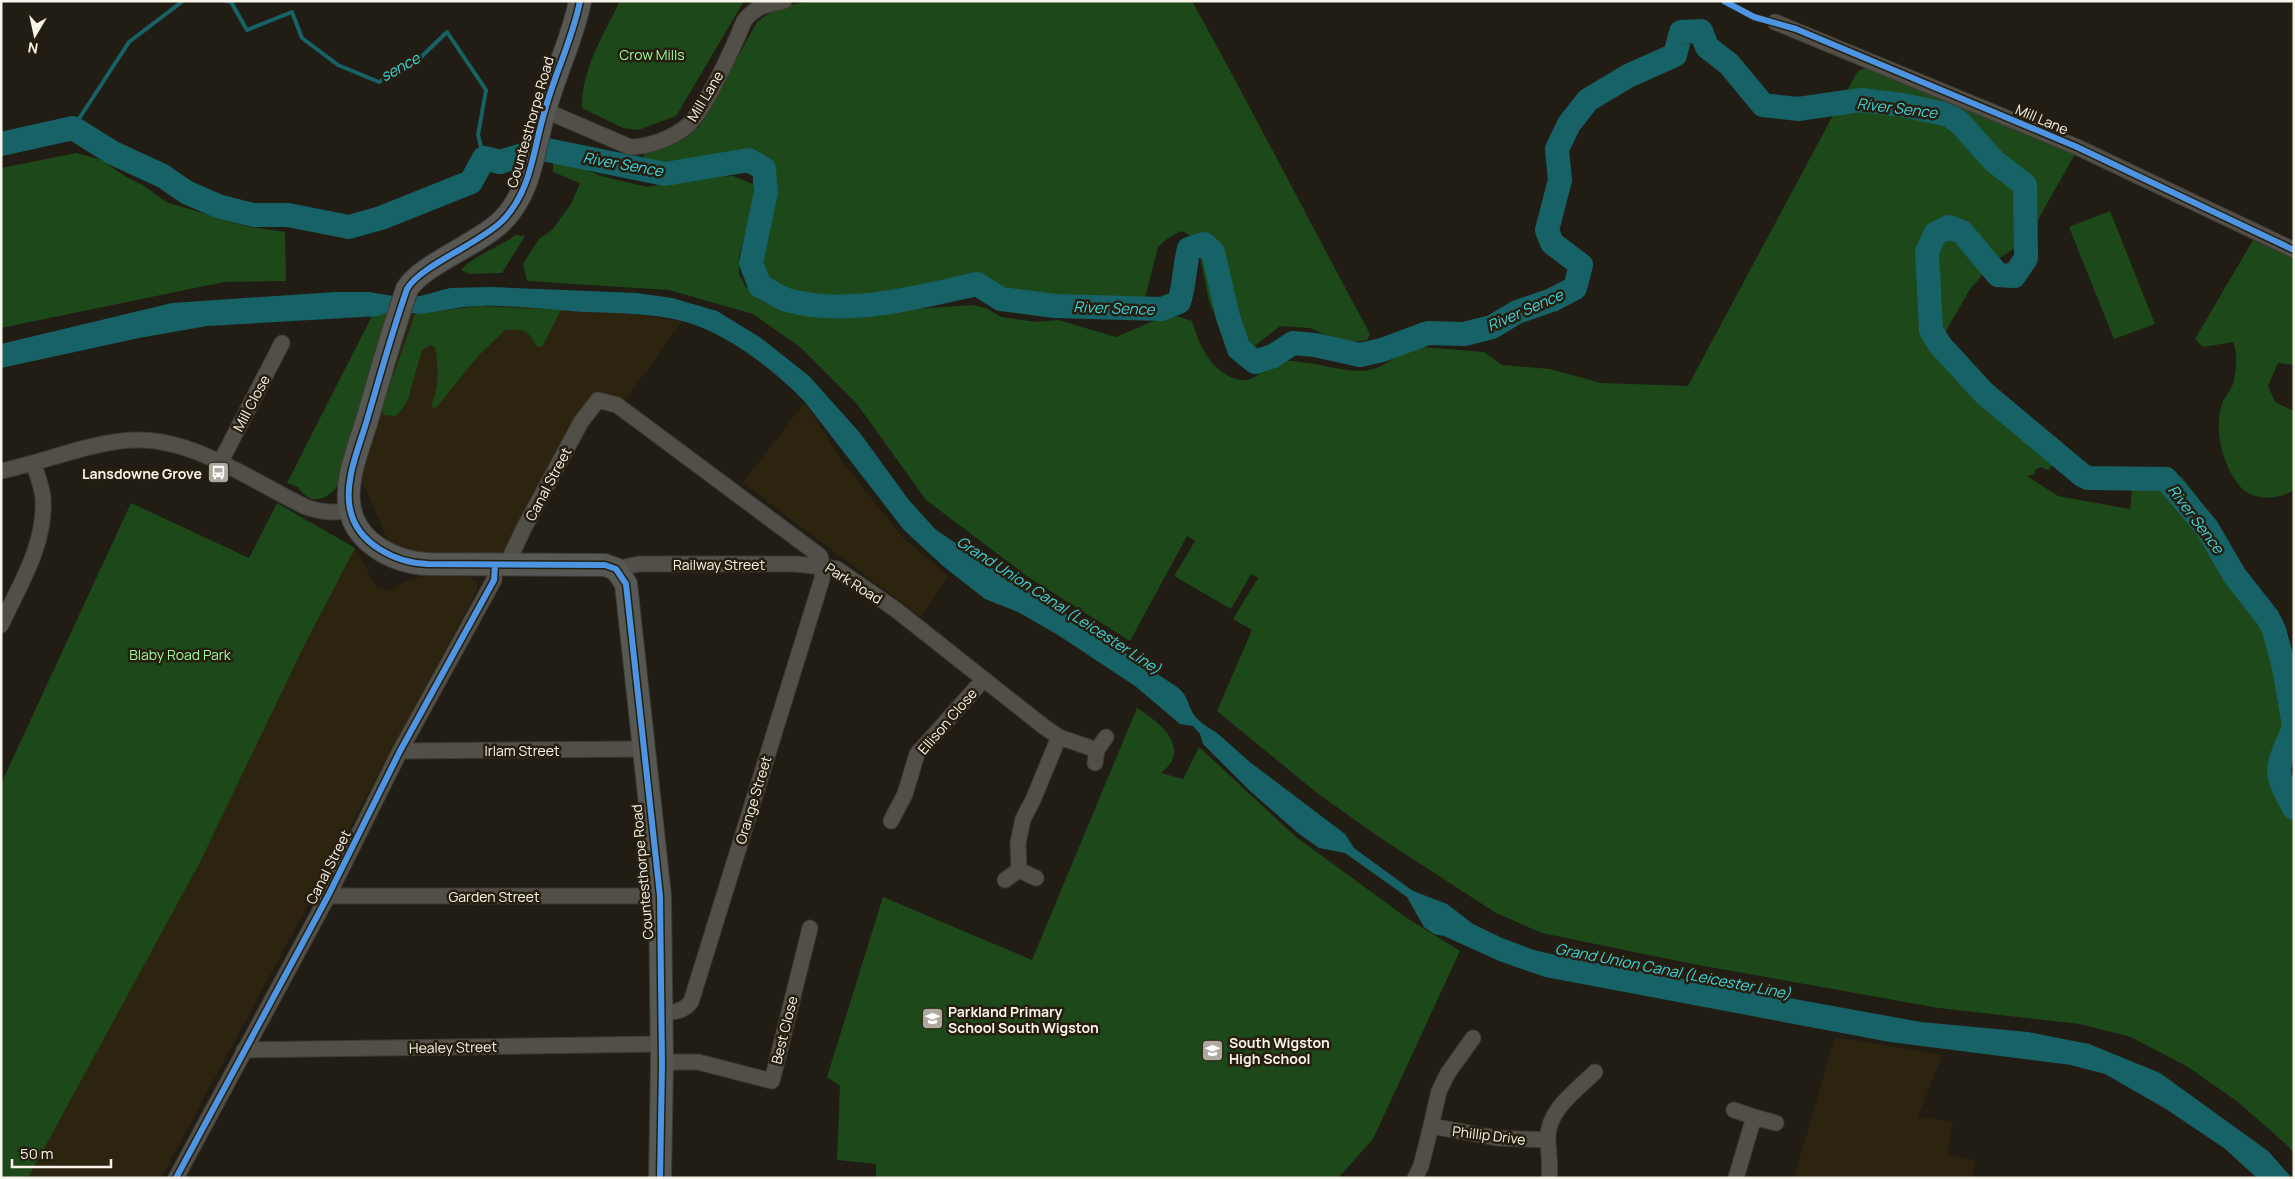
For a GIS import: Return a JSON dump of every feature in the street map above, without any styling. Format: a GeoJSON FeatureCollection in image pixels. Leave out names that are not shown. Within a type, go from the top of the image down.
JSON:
{"type":"FeatureCollection","features":[{"type":"Feature","properties":{"kind":"street","name":"Countesthorpe Road"},"geometry":{"type":"LineString","coordinates":[[350,510],[349,488],[355,463],[407,289],[415,278],[459,252],[500,223],[522,196],[530,174],[544,110],[580,1]]}},
{"type":"Feature","properties":{"kind":"street","name":"Mill Lane"},"geometry":{"type":"LineString","coordinates":[[544,110],[630,148],[643,146],[677,134],[689,125],[702,106],[744,21],[752,11],[763,5],[784,1]]}},
{"type":"Feature","properties":{"kind":"street","name":"Mill Lane"},"geometry":{"type":"LineString","coordinates":[[1775,22],[2077,147],[2294,250]]}},
{"type":"Feature","properties":{"kind":"street","name":"Mill Close"},"geometry":{"type":"LineString","coordinates":[[220,463],[282,343]]}},
{"type":"Feature","properties":{"kind":"street","name":"Park Road"},"geometry":{"type":"LineString","coordinates":[[592,407],[598,400],[617,405],[820,556],[823,567],[837,569],[846,574],[895,609],[1060,737],[1096,757],[1106,737]]}},
{"type":"Feature","properties":{"kind":"street","name":"Canal Street"},"geometry":{"type":"LineString","coordinates":[[176,1178],[328,896],[400,751],[501,564],[524,528],[577,430],[592,407]]}},
{"type":"Feature","properties":{"kind":"street"},"geometry":{"type":"LineString","coordinates":[[1,471],[34,464],[98,445],[137,440],[162,441],[186,447],[311,509],[339,513],[350,510],[359,529],[368,540],[382,552],[401,561],[420,564],[605,564],[616,569]]}},
{"type":"Feature","properties":{"kind":"street"},"geometry":{"type":"LineString","coordinates":[[1,625],[34,556],[43,525],[43,496],[34,464]]}},
{"type":"Feature","properties":{"kind":"street","name":"Railway Street"},"geometry":{"type":"LineString","coordinates":[[616,569],[638,564],[787,564],[823,567]]}},
{"type":"Feature","properties":{"kind":"street","name":"Orange Street"},"geometry":{"type":"LineString","coordinates":[[662,1013],[680,1011],[687,1008],[691,1002],[822,578],[823,567]]}},
{"type":"Feature","properties":{"kind":"street","name":"Countesthorpe Road"},"geometry":{"type":"LineString","coordinates":[[616,569],[626,584],[660,896],[662,1013],[660,1178]]}},
{"type":"Feature","properties":{"kind":"street","name":"Ellison Close"},"geometry":{"type":"LineString","coordinates":[[891,821],[905,794],[917,754],[984,679]]}},
{"type":"Feature","properties":{"kind":"street"},"geometry":{"type":"LineString","coordinates":[[1019,870],[1018,842],[1022,819],[1033,800],[1060,737]]}},
{"type":"Feature","properties":{"kind":"street","name":"Irlam Street"},"geometry":{"type":"LineString","coordinates":[[400,751],[643,749]]}},
{"type":"Feature","properties":{"kind":"street"},"geometry":{"type":"LineString","coordinates":[[1019,870],[1036,878]]}},
{"type":"Feature","properties":{"kind":"street"},"geometry":{"type":"LineString","coordinates":[[1005,880],[1019,870]]}},
{"type":"Feature","properties":{"kind":"street","name":"Garden Street"},"geometry":{"type":"LineString","coordinates":[[328,896],[660,896]]}},
{"type":"Feature","properties":{"kind":"street","name":"Best Close"},"geometry":{"type":"LineString","coordinates":[[662,1055],[675,1062],[698,1062],[772,1081],[810,928]]}},
{"type":"Feature","properties":{"kind":"street"},"geometry":{"type":"LineString","coordinates":[[1415,1178],[1421,1166],[1439,1091],[1448,1073],[1473,1038]]}},
{"type":"Feature","properties":{"kind":"street","name":"Healey Street"},"geometry":{"type":"LineString","coordinates":[[244,1050],[662,1055]]}},
{"type":"Feature","properties":{"kind":"street"},"geometry":{"type":"LineString","coordinates":[[1549,1178],[1549,1125],[1554,1114],[1595,1072]]}},
{"type":"Feature","properties":{"kind":"street"},"geometry":{"type":"LineString","coordinates":[[1734,1110],[1776,1123]]}},
{"type":"Feature","properties":{"kind":"street"},"geometry":{"type":"LineString","coordinates":[[1736,1178],[1754,1116]]}},
{"type":"Feature","properties":{"kind":"street","name":"Phillip Drive"},"geometry":{"type":"LineString","coordinates":[[1431,1126],[1497,1138],[1548,1140]]}},
{"type":"Feature","properties":{"kind":"shaded area"},"geometry":{"type":"Polygon","coordinates":[[[510,306],[634,314],[682,321],[627,398],[595,411],[507,564],[396,559],[361,479],[408,316],[413,311],[510,306]]]}},
{"type":"Feature","properties":{"kind":"shaded area"},"geometry":{"type":"Polygon","coordinates":[[[805,402],[844,464],[902,537],[948,576],[921,617],[743,483],[805,402]]]}},
{"type":"Feature","properties":{"kind":"shaded area"},"geometry":{"type":"Polygon","coordinates":[[[355,548],[376,586],[390,591],[403,582],[424,576],[470,577],[477,582],[477,591],[161,1178],[26,1178],[355,548]]]}},
{"type":"Feature","properties":{"kind":"shaded area"},"geometry":{"type":"Polygon","coordinates":[[[1835,1037],[1942,1055],[1918,1117],[1953,1122],[1947,1155],[1975,1160],[1972,1178],[1794,1178],[1835,1037]]]}},
{"type":"Feature","properties":{"kind":"green space","name":"Crow Mills"},"geometry":{"type":"Polygon","coordinates":[[[620,1],[744,1],[676,116],[638,130],[623,128],[582,108],[585,80],[589,66],[620,1]]]}},
{"type":"Feature","properties":{"kind":"green space"},"geometry":{"type":"Polygon","coordinates":[[[821,1],[1192,1],[1370,334],[1367,340],[1344,343],[1310,328],[1280,326],[1251,349],[1242,353],[1231,349],[1222,333],[1209,301],[1197,242],[1181,231],[1168,238],[1158,247],[1144,302],[1125,305],[1059,301],[1039,303],[981,281],[864,300],[813,303],[789,297],[764,281],[756,264],[772,211],[774,187],[765,164],[739,156],[686,164],[660,165],[650,162],[643,157],[647,151],[682,140],[699,127],[757,22],[780,8],[794,4],[821,1]]]}},
{"type":"Feature","properties":{"kind":"green space"},"geometry":{"type":"Polygon","coordinates":[[[1865,68],[2075,154],[2026,241],[1995,261],[1970,289],[1946,331],[1949,347],[1985,404],[2043,442],[2060,457],[2048,470],[2041,467],[2035,470],[2035,474],[2027,476],[2058,496],[2130,509],[2132,489],[2148,469],[2158,467],[2183,478],[2199,499],[2221,545],[2259,603],[2283,700],[2284,779],[2294,812],[2294,1155],[2289,1147],[2238,1102],[2188,1067],[2131,1037],[2080,1024],[1939,1008],[1693,964],[1542,933],[1496,913],[1379,837],[1317,793],[1217,711],[1252,630],[1233,619],[1258,578],[1251,574],[1231,609],[1174,576],[1195,541],[1230,562],[1187,536],[1130,641],[1031,579],[926,500],[857,404],[800,347],[753,314],[669,290],[527,281],[523,264],[539,239],[552,230],[571,204],[580,183],[553,172],[553,161],[561,159],[601,176],[647,187],[700,178],[733,176],[753,184],[754,202],[739,256],[739,274],[746,287],[763,302],[794,314],[881,314],[914,309],[974,305],[986,308],[1001,317],[1036,322],[1058,320],[1116,337],[1151,322],[1177,316],[1192,321],[1202,348],[1213,364],[1228,375],[1243,380],[1254,377],[1273,364],[1285,361],[1347,370],[1370,370],[1396,357],[1409,346],[1484,352],[1502,365],[1550,369],[1601,383],[1688,386],[1838,106],[1858,71],[1865,68]]]}},
{"type":"Feature","properties":{"kind":"green space"},"geometry":{"type":"Polygon","coordinates":[[[76,153],[102,160],[126,177],[143,185],[166,202],[245,226],[285,232],[286,281],[224,282],[1,328],[1,168],[76,153]]]}},
{"type":"Feature","properties":{"kind":"green space"},"geometry":{"type":"Polygon","coordinates":[[[2110,211],[2155,324],[2114,339],[2069,227],[2110,211]]]}},
{"type":"Feature","properties":{"kind":"green space"},"geometry":{"type":"Polygon","coordinates":[[[516,235],[525,236],[502,273],[469,274],[461,270],[472,260],[516,235]]]}},
{"type":"Feature","properties":{"kind":"green space"},"geometry":{"type":"Polygon","coordinates":[[[2253,240],[2294,259],[2294,365],[2278,363],[2268,386],[2275,402],[2294,411],[2294,490],[2269,498],[2247,493],[2232,475],[2224,458],[2219,420],[2223,401],[2234,379],[2236,369],[2235,346],[2233,342],[2203,347],[2195,339],[2253,240]]]}},
{"type":"Feature","properties":{"kind":"green space"},"geometry":{"type":"Polygon","coordinates":[[[479,306],[561,310],[542,347],[536,346],[530,336],[524,331],[505,330],[478,356],[436,408],[431,407],[437,385],[437,363],[435,347],[430,345],[422,350],[408,399],[401,411],[395,416],[384,415],[381,410],[415,314],[479,306]]]}},
{"type":"Feature","properties":{"kind":"green space"},"geometry":{"type":"Polygon","coordinates":[[[389,311],[344,476],[329,495],[317,499],[310,498],[298,487],[287,483],[372,316],[379,316],[389,311]]]}},
{"type":"Feature","properties":{"kind":"green space","name":"Blaby Road Park"},"geometry":{"type":"Polygon","coordinates":[[[131,503],[249,558],[277,503],[355,548],[303,648],[199,864],[28,1178],[1,1178],[1,784],[131,503]]]}},
{"type":"Feature","properties":{"kind":"green space","name":"South Wigston High School"},"geometry":{"type":"Polygon","coordinates":[[[1137,708],[1158,723],[1170,737],[1173,744],[1172,761],[1161,773],[1183,779],[1199,747],[1296,837],[1407,918],[1460,951],[1373,1139],[1338,1178],[876,1178],[876,1164],[837,1160],[840,1086],[827,1077],[883,897],[1032,960],[1137,708]]]}},
{"type":"Feature","properties":{"kind":"water"},"geometry":{"type":"Polygon","coordinates":[[[491,287],[637,293],[672,298],[717,311],[761,338],[809,376],[860,433],[908,499],[935,529],[1002,575],[1048,602],[1177,687],[1186,697],[1194,715],[1204,725],[1217,733],[1251,763],[1345,834],[1354,848],[1413,891],[1447,904],[1473,924],[1502,938],[1534,950],[1564,957],[1921,1022],[2028,1032],[2089,1044],[2160,1073],[2268,1151],[2292,1178],[2257,1178],[2224,1148],[2166,1109],[2105,1074],[2071,1065],[1890,1042],[1545,977],[1499,961],[1444,936],[1434,934],[1424,927],[1407,897],[1345,853],[1319,848],[1298,833],[1250,791],[1203,744],[1200,734],[1193,726],[1180,724],[1135,686],[1058,635],[1018,612],[985,599],[943,566],[904,530],[805,402],[793,390],[764,365],[732,343],[699,326],[670,318],[645,315],[507,306],[473,306],[421,314],[396,312],[379,316],[207,326],[139,338],[1,368],[1,344],[172,303],[335,292],[369,292],[393,296],[420,296],[450,288],[491,287]]]}},
{"type":"Feature","properties":{"kind":"waterway","name":"sence"},"geometry":{"type":"LineString","coordinates":[[73,128],[129,42],[183,1]]}},
{"type":"Feature","properties":{"kind":"waterway","name":"sence"},"geometry":{"type":"LineString","coordinates":[[226,1],[231,2],[247,30],[292,12],[302,38],[338,65],[379,82],[417,61],[447,32],[486,90],[478,135],[484,158]]}},
{"type":"Feature","properties":{"kind":"waterway","name":"River Sence"},"geometry":{"type":"LineString","coordinates":[[1,144],[73,128],[113,153],[163,176],[186,192],[218,206],[253,215],[288,215],[349,227],[381,218],[471,182],[484,158],[500,162],[542,149],[665,174],[749,160],[764,169],[766,192],[751,263],[760,286],[784,299],[810,305],[858,306],[907,299],[977,284],[1001,299],[1055,306],[1162,309],[1179,302],[1189,249],[1204,244],[1213,252],[1228,317],[1239,349],[1255,362],[1273,356],[1293,343],[1315,345],[1360,355],[1382,350],[1428,333],[1464,334],[1492,327],[1517,312],[1552,300],[1575,288],[1581,265],[1552,243],[1547,230],[1560,180],[1557,149],[1569,124],[1588,100],[1628,76],[1675,55],[1681,32],[1701,31],[1707,47],[1729,64],[1763,105],[1798,109],[1861,100],[1902,105],[1949,115],[1960,123],[1994,161],[2025,185],[2026,258],[2014,276],[1998,275],[1962,232],[1949,227],[1935,234],[1927,252],[1931,330],[1940,345],[1984,393],[2082,475],[2088,478],[2166,479],[2207,528],[2235,576],[2268,618],[2274,630],[2284,667],[2294,726]]}},
{"type":"Feature","properties":{"kind":"waterway","name":"River Sence"},"geometry":{"type":"LineString","coordinates":[[2294,727],[2279,768],[2282,784],[2294,808]]}},
{"type":"Feature","properties":{"kind":"cycle path"},"geometry":{"type":"LineString","coordinates":[[580,1],[573,28],[545,110],[526,183],[520,196],[512,209],[492,230],[425,271],[407,289],[353,464],[349,498],[354,521],[369,542],[403,560],[428,564],[605,565],[616,569],[626,584],[660,896],[662,1065],[660,1178]]}},
{"type":"Feature","properties":{"kind":"cycle path"},"geometry":{"type":"LineString","coordinates":[[1724,1],[1754,17],[1796,29],[2077,147],[2294,250]]}},
{"type":"Feature","properties":{"kind":"cycle path"},"geometry":{"type":"LineString","coordinates":[[176,1178],[328,896],[400,751],[494,580],[495,565]]}},
{"type":"Feature","properties":{"kind":"place","name":"Lansdowne Grove"},"geometry":{"type":"Point","coordinates":[218,473]}},
{"type":"Feature","properties":{"kind":"place","name":"Parkland Primary School South Wigston"},"geometry":{"type":"Point","coordinates":[932,1019]}},
{"type":"Feature","properties":{"kind":"place","name":"South Wigston High School"},"geometry":{"type":"Point","coordinates":[1213,1050]}},
{"type":"Feature","properties":{"kind":"water label","name":"Grand Union Canal (Leicester Line)"},"geometry":{"type":"Point","coordinates":[1059,605]}},
{"type":"Feature","properties":{"kind":"water label","name":"Grand Union Canal (Leicester Line)"},"geometry":{"type":"Point","coordinates":[1673,971]}}]}
